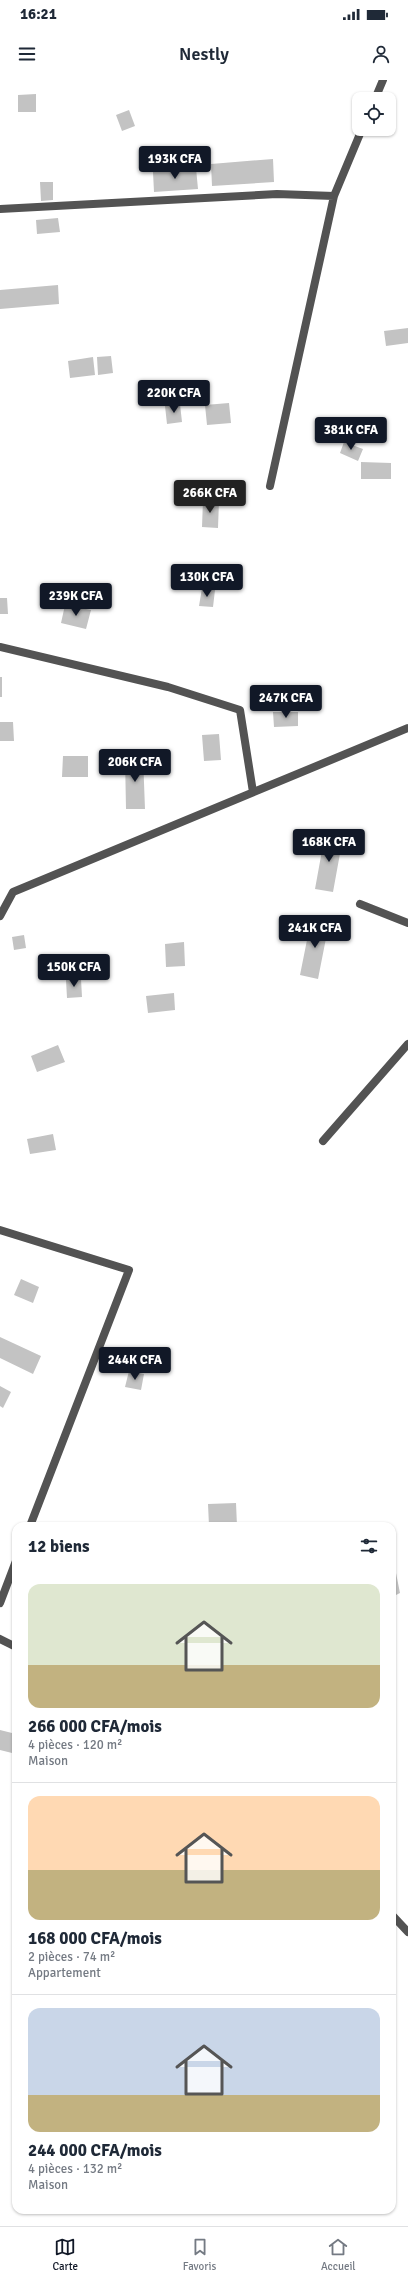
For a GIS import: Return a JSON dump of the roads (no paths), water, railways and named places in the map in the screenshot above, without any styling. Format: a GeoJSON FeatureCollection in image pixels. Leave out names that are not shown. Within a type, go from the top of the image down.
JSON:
{"type":"FeatureCollection","features":[{"type":"Feature","properties":{"kind":"street"},"geometry":{"type":"LineString","coordinates":[[378,92],[383,80]]}},
{"type":"Feature","properties":{"kind":"street"},"geometry":{"type":"LineString","coordinates":[[270,486],[334,196],[359,136]]}},
{"type":"Feature","properties":{"kind":"street"},"geometry":{"type":"LineString","coordinates":[[0,209],[277,194],[334,196]]}},
{"type":"Feature","properties":{"kind":"street"},"geometry":{"type":"LineString","coordinates":[[0,647],[168,688],[240,710],[253,792]]}},
{"type":"Feature","properties":{"kind":"street"},"geometry":{"type":"LineString","coordinates":[[0,916],[13,892],[408,728]]}},
{"type":"Feature","properties":{"kind":"street"},"geometry":{"type":"LineString","coordinates":[[360,904],[408,922]]}},
{"type":"Feature","properties":{"kind":"street"},"geometry":{"type":"LineString","coordinates":[[323,1141],[408,1044]]}},
{"type":"Feature","properties":{"kind":"street"},"geometry":{"type":"LineString","coordinates":[[0,1230],[129,1270],[32,1522]]}},
{"type":"Feature","properties":{"kind":"street"},"geometry":{"type":"LineString","coordinates":[[0,1603],[12,1572]]}},
{"type":"Feature","properties":{"kind":"street"},"geometry":{"type":"LineString","coordinates":[[0,1639],[12,1645]]}},
{"type":"Feature","properties":{"kind":"street"},"geometry":{"type":"LineString","coordinates":[[396,1919],[408,1932]]}}]}
